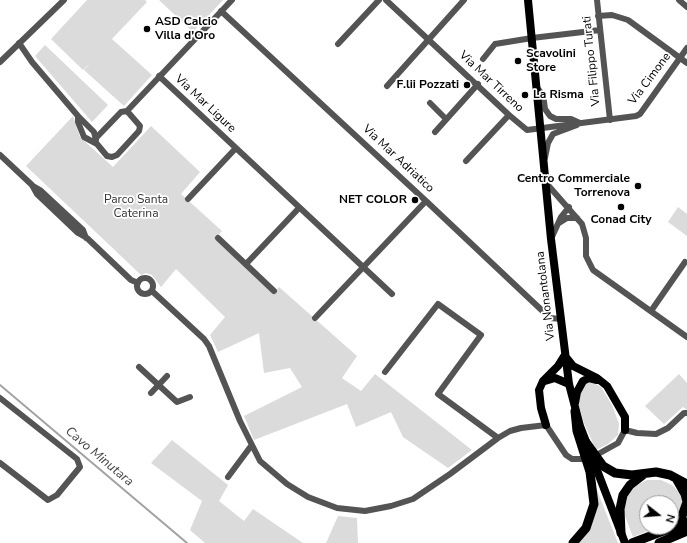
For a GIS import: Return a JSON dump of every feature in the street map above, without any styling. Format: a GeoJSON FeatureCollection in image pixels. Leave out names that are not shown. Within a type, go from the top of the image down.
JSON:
{"type":"FeatureCollection","features":[{"type":"Feature","properties":{"kind":"highway"},"geometry":{"type":"LineString","coordinates":[[573,543],[586,528],[594,504],[590,472],[577,431],[575,409]]}},
{"type":"Feature","properties":{"kind":"highway"},"geometry":{"type":"LineString","coordinates":[[586,441],[599,461],[608,470],[623,475],[642,475],[656,472],[670,475],[687,484]]}},
{"type":"Feature","properties":{"kind":"highway"},"geometry":{"type":"LineString","coordinates":[[621,533],[620,509],[623,495],[630,485],[642,475]]}},
{"type":"Feature","properties":{"kind":"highway"},"geometry":{"type":"LineString","coordinates":[[677,479],[685,494],[687,502],[682,516],[679,519]]}},
{"type":"Feature","properties":{"kind":"highway"},"geometry":{"type":"LineString","coordinates":[[659,543],[687,531]]}},
{"type":"Feature","properties":{"kind":"highway"},"geometry":{"type":"LineString","coordinates":[[632,543],[654,535]]}},
{"type":"Feature","properties":{"kind":"highway"},"geometry":{"type":"LineString","coordinates":[[671,539],[687,538]]}},
{"type":"Feature","properties":{"kind":"main road","name":"Via Nonantolana"},"geometry":{"type":"LineString","coordinates":[[528,0],[542,128],[551,239],[569,384],[575,409],[586,441],[625,543]]}},
{"type":"Feature","properties":{"kind":"main road"},"geometry":{"type":"LineString","coordinates":[[546,425],[541,408],[540,386],[546,376],[558,366],[565,355],[573,366],[601,381],[612,393],[625,417],[625,430]]}},
{"type":"Feature","properties":{"kind":"main road"},"geometry":{"type":"LineString","coordinates":[[540,386],[547,380],[555,378],[564,380],[569,384]]}},
{"type":"Feature","properties":{"kind":"main road"},"geometry":{"type":"LineString","coordinates":[[575,409],[577,392],[583,381],[589,378],[601,381]]}},
{"type":"Feature","properties":{"kind":"street"},"geometry":{"type":"LineString","coordinates":[[0,62],[64,0]]}},
{"type":"Feature","properties":{"kind":"street"},"geometry":{"type":"LineString","coordinates":[[96,141],[121,112],[127,111],[232,0]]}},
{"type":"Feature","properties":{"kind":"street"},"geometry":{"type":"LineString","coordinates":[[338,44],[379,0]]}},
{"type":"Feature","properties":{"kind":"street","name":"Via Mar Tirreno"},"geometry":{"type":"LineString","coordinates":[[386,0],[527,130],[542,128]]}},
{"type":"Feature","properties":{"kind":"street"},"geometry":{"type":"LineString","coordinates":[[387,86],[430,40],[464,0]]}},
{"type":"Feature","properties":{"kind":"street","name":"Via Filippo Turati"},"geometry":{"type":"LineString","coordinates":[[596,0],[610,120]]}},
{"type":"Feature","properties":{"kind":"street"},"geometry":{"type":"LineString","coordinates":[[679,0],[687,7]]}},
{"type":"Feature","properties":{"kind":"street","name":"Via Mar Adriatico"},"geometry":{"type":"LineString","coordinates":[[221,11],[550,318],[561,319]]}},
{"type":"Feature","properties":{"kind":"street"},"geometry":{"type":"LineString","coordinates":[[598,16],[612,15],[628,20],[687,63]]}},
{"type":"Feature","properties":{"kind":"street"},"geometry":{"type":"LineString","coordinates":[[483,59],[495,44],[600,30]]}},
{"type":"Feature","properties":{"kind":"street"},"geometry":{"type":"LineString","coordinates":[[19,43],[32,62],[91,129],[96,141],[106,156],[112,157],[117,155],[139,131],[140,126],[127,111]]}},
{"type":"Feature","properties":{"kind":"street","name":"Via Cimone"},"geometry":{"type":"LineString","coordinates":[[542,128],[610,120],[640,114],[687,48]]}},
{"type":"Feature","properties":{"kind":"street","name":"Via Mar Ligure"},"geometry":{"type":"LineString","coordinates":[[159,76],[392,294]]}},
{"type":"Feature","properties":{"kind":"street"},"geometry":{"type":"LineString","coordinates":[[434,132],[478,84]]}},
{"type":"Feature","properties":{"kind":"street","name":"Via Cimone"},"geometry":{"type":"LineString","coordinates":[[537,88],[543,95],[545,109],[550,116],[556,119],[571,119],[580,123]]}},
{"type":"Feature","properties":{"kind":"street"},"geometry":{"type":"LineString","coordinates":[[430,103],[446,119]]}},
{"type":"Feature","properties":{"kind":"street"},"geometry":{"type":"LineString","coordinates":[[466,161],[509,115]]}},
{"type":"Feature","properties":{"kind":"street"},"geometry":{"type":"LineString","coordinates":[[78,116],[78,122],[84,137],[96,141]]}},
{"type":"Feature","properties":{"kind":"street","name":"Via Cimone"},"geometry":{"type":"LineString","coordinates":[[545,163],[548,143],[553,134],[560,130],[572,128],[580,123]]}},
{"type":"Feature","properties":{"kind":"street","name":"Via Mar Ligure"},"geometry":{"type":"LineString","coordinates":[[188,199],[236,148]]}},
{"type":"Feature","properties":{"kind":"street"},"geometry":{"type":"LineString","coordinates":[[0,155],[78,226],[86,238],[132,280],[138,283]]}},
{"type":"Feature","properties":{"kind":"street"},"geometry":{"type":"LineString","coordinates":[[547,184],[569,207],[584,231],[586,256],[593,270],[687,337]]}},
{"type":"Feature","properties":{"kind":"street"},"geometry":{"type":"LineString","coordinates":[[315,318],[426,201]]}},
{"type":"Feature","properties":{"kind":"street"},"geometry":{"type":"LineString","coordinates":[[551,239],[569,207]]}},
{"type":"Feature","properties":{"kind":"street"},"geometry":{"type":"LineString","coordinates":[[246,264],[299,208]]}},
{"type":"Feature","properties":{"kind":"street"},"geometry":{"type":"LineString","coordinates":[[559,223],[566,218],[577,218]]}},
{"type":"Feature","properties":{"kind":"street"},"geometry":{"type":"LineString","coordinates":[[218,238],[274,291]]}},
{"type":"Feature","properties":{"kind":"street"},"geometry":{"type":"LineString","coordinates":[[651,310],[685,262]]}},
{"type":"Feature","properties":{"kind":"street"},"geometry":{"type":"LineString","coordinates":[[152,291],[147,294],[141,293],[138,289],[138,283],[142,279],[148,279],[152,283],[152,291],[204,338],[209,346],[251,446],[260,461],[266,468],[287,484],[308,497],[336,508],[365,511],[391,506],[413,499],[498,438],[514,430],[546,425],[566,455],[572,459],[583,460]]}},
{"type":"Feature","properties":{"kind":"street"},"geometry":{"type":"LineString","coordinates":[[386,372],[438,304],[481,336],[438,394],[498,438]]}},
{"type":"Feature","properties":{"kind":"street"},"geometry":{"type":"LineString","coordinates":[[139,367],[177,402],[190,397]]}},
{"type":"Feature","properties":{"kind":"street"},"geometry":{"type":"LineString","coordinates":[[151,393],[167,376]]}},
{"type":"Feature","properties":{"kind":"street"},"geometry":{"type":"LineString","coordinates":[[0,398],[77,459],[80,467],[57,495],[48,500],[0,463]]}},
{"type":"Feature","properties":{"kind":"street"},"geometry":{"type":"LineString","coordinates":[[600,453],[618,443],[625,430],[637,433],[656,434],[668,428],[684,413],[687,413]]}},
{"type":"Feature","properties":{"kind":"street"},"geometry":{"type":"LineString","coordinates":[[228,477],[251,446]]}},
{"type":"Feature","properties":{"kind":"green space"},"geometry":{"type":"Polygon","coordinates":[[[87,0],[145,0],[147,2],[112,39],[152,75],[124,106],[84,70],[91,62],[83,70],[51,39],[87,0]]]}},
{"type":"Feature","properties":{"kind":"green space"},"geometry":{"type":"Polygon","coordinates":[[[159,0],[223,0],[193,32],[159,0]]]}},
{"type":"Feature","properties":{"kind":"green space"},"geometry":{"type":"Polygon","coordinates":[[[45,45],[108,105],[92,122],[35,56],[45,45]]]}},
{"type":"Feature","properties":{"kind":"green space","name":"Parco Santa Caterina"},"geometry":{"type":"Polygon","coordinates":[[[73,116],[80,137],[113,167],[151,126],[200,172],[181,194],[222,231],[215,239],[273,294],[279,287],[357,356],[342,378],[361,391],[375,374],[472,450],[448,468],[403,437],[391,412],[356,427],[347,404],[254,440],[244,416],[302,387],[290,368],[264,373],[259,333],[218,352],[210,335],[225,317],[176,269],[161,287],[152,275],[146,273],[141,275],[26,166],[73,116]]]}},
{"type":"Feature","properties":{"kind":"green space"},"geometry":{"type":"Polygon","coordinates":[[[678,207],[687,214],[687,236],[668,222],[678,207]]]}},
{"type":"Feature","properties":{"kind":"green space"},"geometry":{"type":"Polygon","coordinates":[[[679,374],[687,383],[687,410],[683,407],[664,424],[645,406],[679,374]]]}},
{"type":"Feature","properties":{"kind":"green space"},"geometry":{"type":"Polygon","coordinates":[[[592,382],[601,387],[612,405],[619,424],[618,435],[608,444],[596,450],[584,423],[579,406],[579,392],[584,383],[592,382]]]}},
{"type":"Feature","properties":{"kind":"green space"},"geometry":{"type":"Polygon","coordinates":[[[172,440],[228,485],[219,501],[244,521],[253,509],[303,543],[205,543],[190,530],[202,501],[151,463],[172,440]]]}},
{"type":"Feature","properties":{"kind":"green space"},"geometry":{"type":"Polygon","coordinates":[[[647,480],[661,480],[672,485],[681,494],[683,506],[679,514],[679,495],[639,495],[639,534],[633,537],[623,511],[626,498],[635,486],[647,480]]]}},
{"type":"Feature","properties":{"kind":"green space"},"geometry":{"type":"Polygon","coordinates":[[[595,485],[618,543],[578,543],[595,485]]]}},
{"type":"Feature","properties":{"kind":"green space"},"geometry":{"type":"Polygon","coordinates":[[[338,516],[357,518],[358,543],[326,543],[338,516]]]}},
{"type":"Feature","properties":{"kind":"waterway","name":"Cavo Minutara"},"geometry":{"type":"LineString","coordinates":[[0,385],[187,543]]}},
{"type":"Feature","properties":{"kind":"place","name":"ASD Calcio Villa d'Oro"},"geometry":{"type":"Point","coordinates":[147,29]}},
{"type":"Feature","properties":{"kind":"place","name":"Scavolini Store"},"geometry":{"type":"Point","coordinates":[518,61]}},
{"type":"Feature","properties":{"kind":"place","name":"F.lii Pozzati"},"geometry":{"type":"Point","coordinates":[467,85]}},
{"type":"Feature","properties":{"kind":"place","name":"La Risma"},"geometry":{"type":"Point","coordinates":[525,95]}},
{"type":"Feature","properties":{"kind":"place","name":"Centro Commerciale Torrenova"},"geometry":{"type":"Point","coordinates":[638,186]}},
{"type":"Feature","properties":{"kind":"place","name":"NET COLOR"},"geometry":{"type":"Point","coordinates":[415,200]}},
{"type":"Feature","properties":{"kind":"place","name":"Conad City"},"geometry":{"type":"Point","coordinates":[621,207]}}]}
